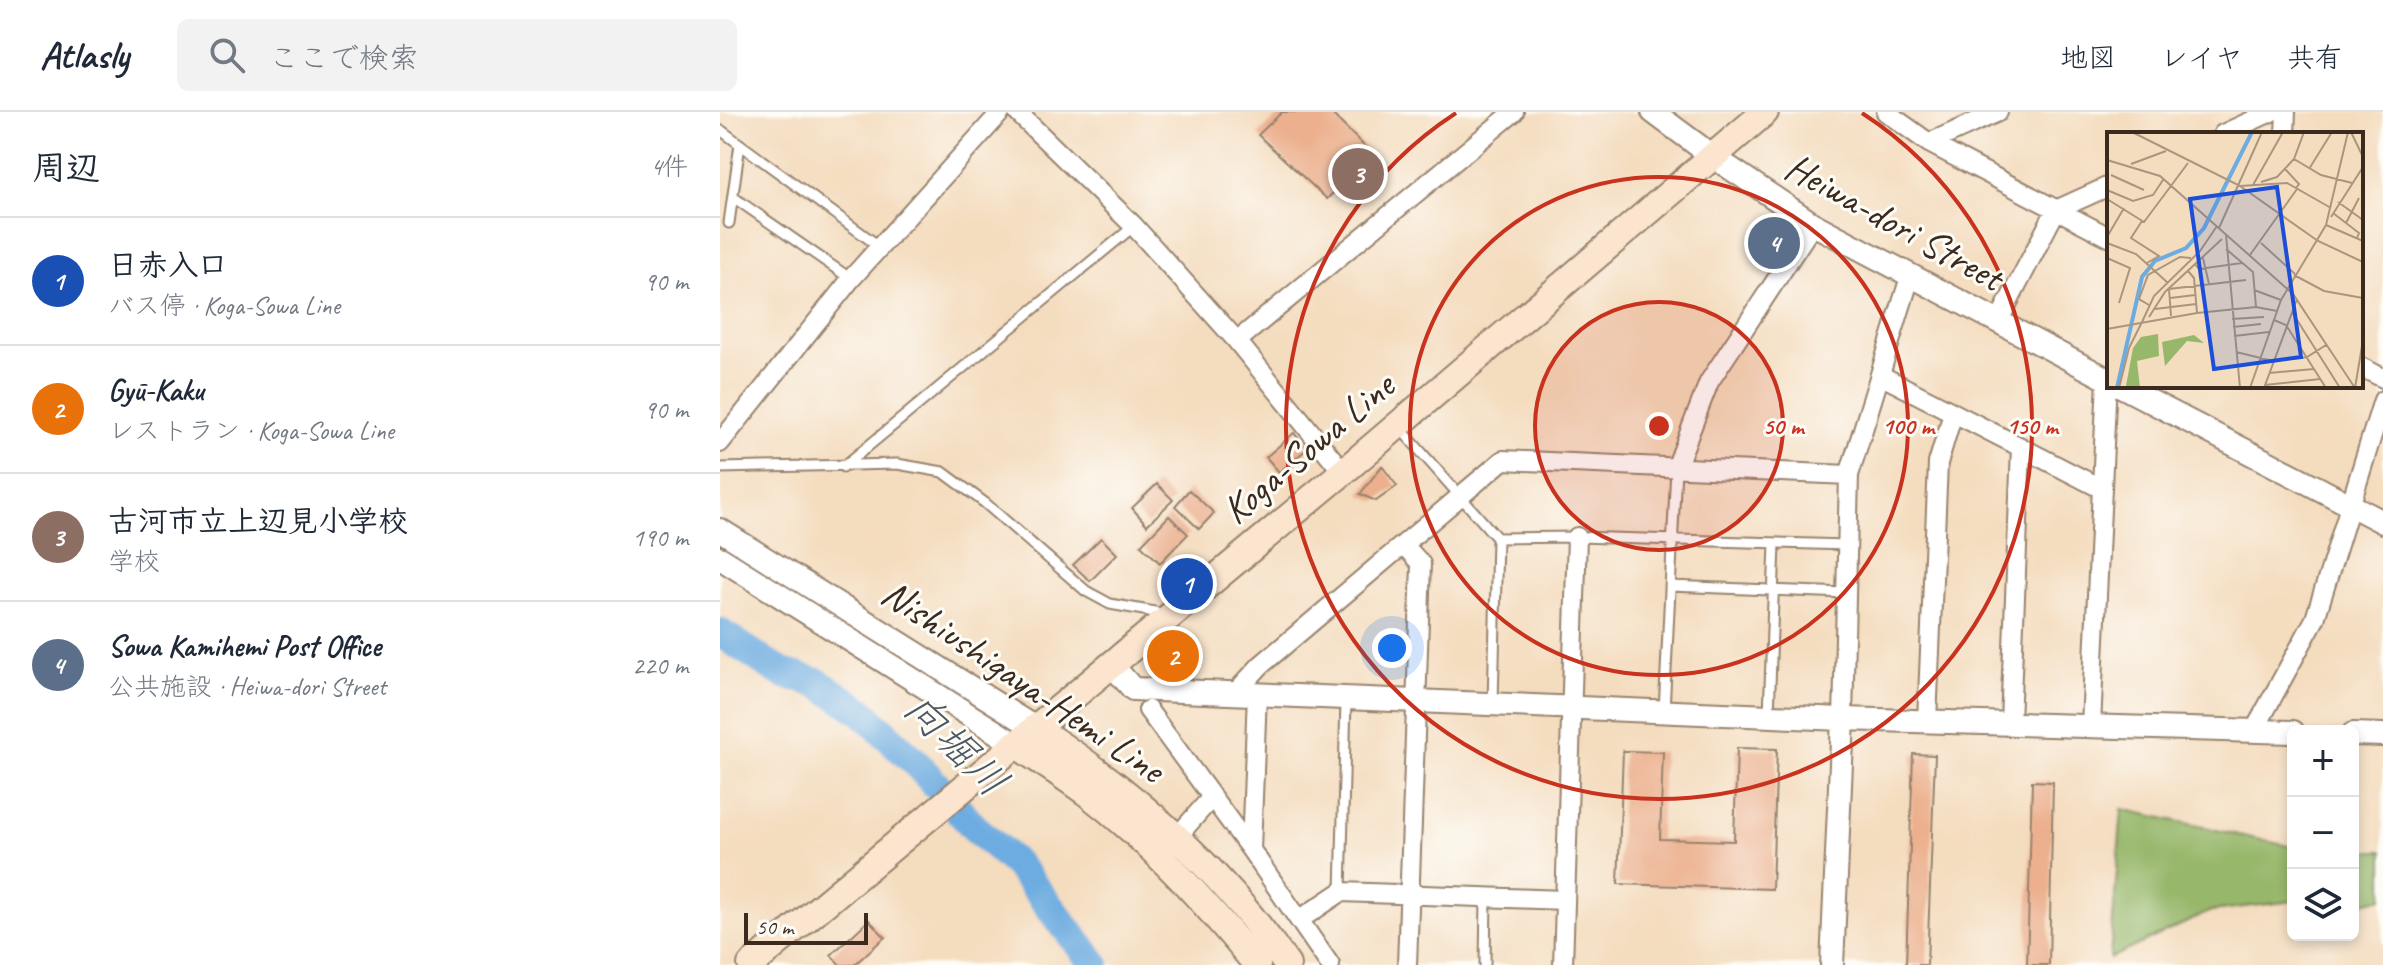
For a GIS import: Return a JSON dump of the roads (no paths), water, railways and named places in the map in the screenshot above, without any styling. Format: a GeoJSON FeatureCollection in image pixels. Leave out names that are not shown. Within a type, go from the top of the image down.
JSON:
{"type":"FeatureCollection","features":[{"type":"Feature","properties":{"kind":"main road","name":"Koga-Sowa Line"},"geometry":{"type":"LineString","coordinates":[[751,965],[1398,426],[1715,158],[1765,112]]}},
{"type":"Feature","properties":{"kind":"main road","name":"Nishiushigaya-Hemi Line"},"geometry":{"type":"LineString","coordinates":[[1025,736],[1102,774],[1176,838],[1251,918],[1287,965]]}},
{"type":"Feature","properties":{"kind":"main road","name":"Nishiushigaya-Hemi Line"},"geometry":{"type":"LineString","coordinates":[[1025,736],[1086,793],[1125,824],[1199,896],[1257,965]]}},
{"type":"Feature","properties":{"kind":"street"},"geometry":{"type":"LineString","coordinates":[[720,443],[851,279],[1001,112]]}},
{"type":"Feature","properties":{"kind":"street"},"geometry":{"type":"LineString","coordinates":[[1017,112],[1134,226],[1237,341],[1343,472]]}},
{"type":"Feature","properties":{"kind":"street"},"geometry":{"type":"LineString","coordinates":[[1237,341],[1514,112]]}},
{"type":"Feature","properties":{"kind":"street","name":"Heiwa-dori Street"},"geometry":{"type":"LineString","coordinates":[[1653,112],[1813,224],[2107,379]]}},
{"type":"Feature","properties":{"kind":"street"},"geometry":{"type":"LineString","coordinates":[[1886,112],[1929,143],[2107,236]]}},
{"type":"Feature","properties":{"kind":"street"},"geometry":{"type":"LineString","coordinates":[[1929,143],[1998,112]]}},
{"type":"Feature","properties":{"kind":"street"},"geometry":{"type":"LineString","coordinates":[[2227,132],[2271,112]]}},
{"type":"Feature","properties":{"kind":"street"},"geometry":{"type":"LineString","coordinates":[[2285,132],[2286,112]]}},
{"type":"Feature","properties":{"kind":"street"},"geometry":{"type":"LineString","coordinates":[[1998,322],[2056,210],[2107,187]]}},
{"type":"Feature","properties":{"kind":"street"},"geometry":{"type":"LineString","coordinates":[[1676,468],[1709,382],[1813,224]]}},
{"type":"Feature","properties":{"kind":"street"},"geometry":{"type":"LineString","coordinates":[[1832,965],[1843,719],[1849,475],[1910,277]]}},
{"type":"Feature","properties":{"kind":"street"},"geometry":{"type":"LineString","coordinates":[[2363,368],[2383,378]]}},
{"type":"Feature","properties":{"kind":"street"},"geometry":{"type":"LineString","coordinates":[[1880,375],[2102,489]]}},
{"type":"Feature","properties":{"kind":"street"},"geometry":{"type":"LineString","coordinates":[[2091,726],[2102,489],[2111,388]]}},
{"type":"Feature","properties":{"kind":"street","name":"Heiwa-dori Street"},"geometry":{"type":"LineString","coordinates":[[2124,388],[2383,522]]}},
{"type":"Feature","properties":{"kind":"street"},"geometry":{"type":"LineString","coordinates":[[2254,731],[2315,619],[2383,400]]}},
{"type":"Feature","properties":{"kind":"street"},"geometry":{"type":"LineString","coordinates":[[1927,721],[1938,463],[1953,413]]}},
{"type":"Feature","properties":{"kind":"street"},"geometry":{"type":"LineString","coordinates":[[2010,723],[2021,447]]}},
{"type":"Feature","properties":{"kind":"street"},"geometry":{"type":"LineString","coordinates":[[1251,850],[1254,829],[1246,693],[1261,665],[1503,460],[1849,475]]}},
{"type":"Feature","properties":{"kind":"street","name":"Nishiushigaya-Hemi Line"},"geometry":{"type":"LineString","coordinates":[[720,530],[1025,736]]}},
{"type":"Feature","properties":{"kind":"street"},"geometry":{"type":"LineString","coordinates":[[1563,965],[1577,537]]}},
{"type":"Feature","properties":{"kind":"street"},"geometry":{"type":"LineString","coordinates":[[1405,546],[1421,564],[1407,965]]}},
{"type":"Feature","properties":{"kind":"street","name":"Nishiushigaya-Hemi Line"},"geometry":{"type":"LineString","coordinates":[[720,558],[1025,736]]}},
{"type":"Feature","properties":{"kind":"street"},"geometry":{"type":"LineString","coordinates":[[1111,664],[1133,689],[1843,719],[2287,732]]}},
{"type":"Feature","properties":{"kind":"street"},"geometry":{"type":"LineString","coordinates":[[1148,710],[1251,850],[1330,965]]}},
{"type":"Feature","properties":{"kind":"street"},"geometry":{"type":"LineString","coordinates":[[2359,734],[2383,735]]}},
{"type":"Feature","properties":{"kind":"street"},"geometry":{"type":"LineString","coordinates":[[1176,838],[1212,797]]}},
{"type":"Feature","properties":{"kind":"street"},"geometry":{"type":"LineString","coordinates":[[1299,920],[1341,892],[1565,900]]}},
{"type":"Feature","properties":{"kind":"lane"},"geometry":{"type":"LineString","coordinates":[[722,131],[880,247]]}},
{"type":"Feature","properties":{"kind":"lane"},"geometry":{"type":"LineString","coordinates":[[729,223],[740,144]]}},
{"type":"Feature","properties":{"kind":"lane"},"geometry":{"type":"LineString","coordinates":[[733,197],[851,279]]}},
{"type":"Feature","properties":{"kind":"lane"},"geometry":{"type":"LineString","coordinates":[[843,467],[1134,226]]}},
{"type":"Feature","properties":{"kind":"lane"},"geometry":{"type":"LineString","coordinates":[[1398,426],[1497,538],[1493,704]]}},
{"type":"Feature","properties":{"kind":"lane"},"geometry":{"type":"LineString","coordinates":[[720,468],[897,464],[943,472],[985,503],[1086,591],[1110,604],[1169,615]]}},
{"type":"Feature","properties":{"kind":"lane"},"geometry":{"type":"LineString","coordinates":[[1664,712],[1676,468]]}},
{"type":"Feature","properties":{"kind":"lane"},"geometry":{"type":"LineString","coordinates":[[1497,538],[1577,537],[1848,545]]}},
{"type":"Feature","properties":{"kind":"lane"},"geometry":{"type":"LineString","coordinates":[[1769,716],[1775,543]]}},
{"type":"Feature","properties":{"kind":"lane"},"geometry":{"type":"LineString","coordinates":[[1670,586],[1846,593]]}},
{"type":"Feature","properties":{"kind":"lane"},"geometry":{"type":"LineString","coordinates":[[1341,892],[1346,697]]}},
{"type":"Feature","properties":{"kind":"lane"},"geometry":{"type":"LineString","coordinates":[[1485,965],[1486,897]]}},
{"type":"Feature","properties":{"kind":"waterway","name":"向堀川"},"geometry":{"type":"LineString","coordinates":[[720,633],[782,673],[818,683],[861,711],[914,761],[974,827],[1017,865],[1095,965]]}},
{"type":"Feature","properties":{"kind":"place","name":"古河市立上辺見小学校"},"geometry":{"type":"Point","coordinates":[1358,174]}},
{"type":"Feature","properties":{"kind":"place","name":"Sowa Kamihemi Post Office"},"geometry":{"type":"Point","coordinates":[1774,243]}},
{"type":"Feature","properties":{"kind":"place","name":"日赤入口"},"geometry":{"type":"Point","coordinates":[1187,584]}},
{"type":"Feature","properties":{"kind":"place","name":"Gyū-Kaku"},"geometry":{"type":"Point","coordinates":[1173,656]}}]}
